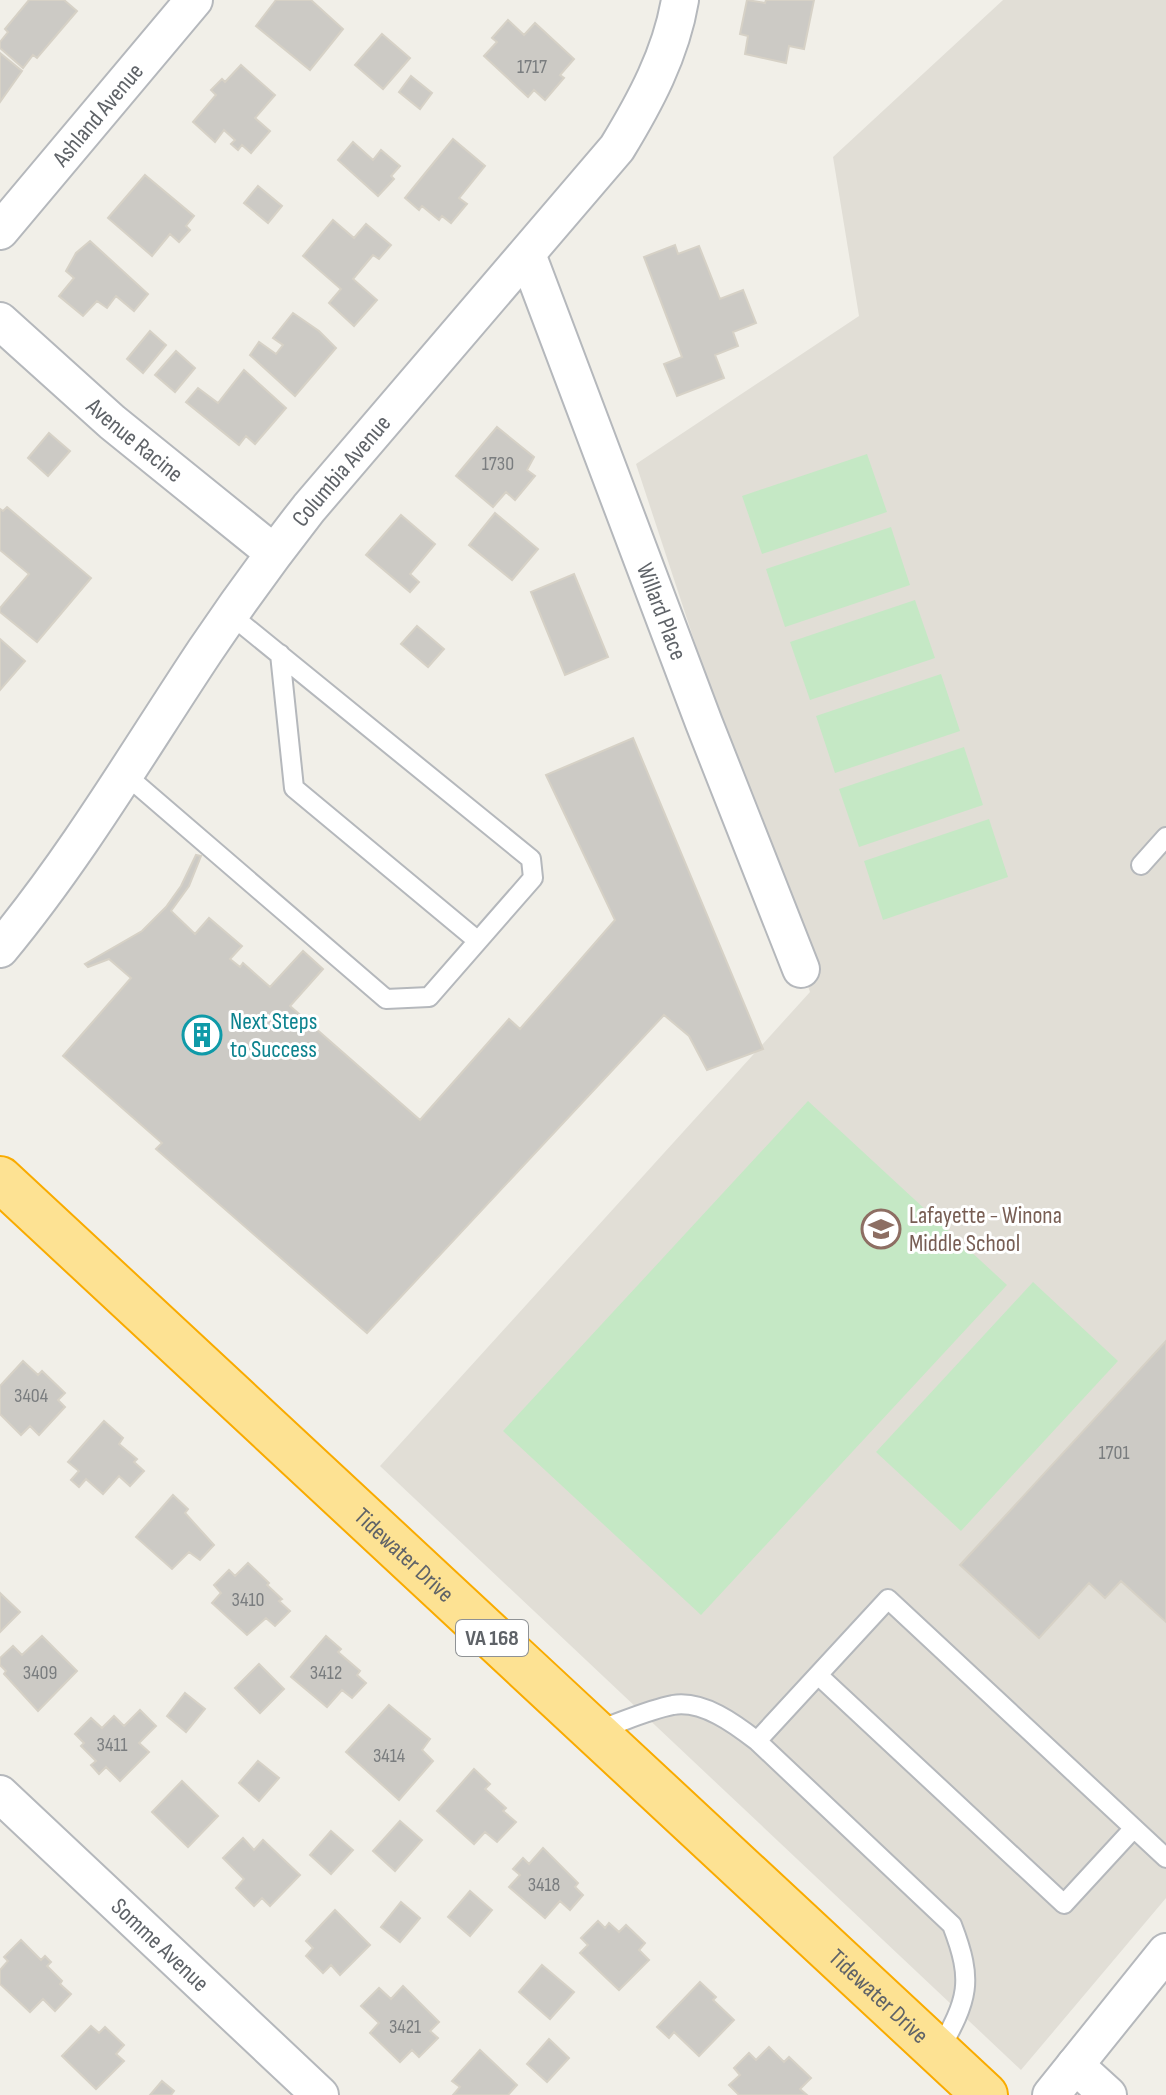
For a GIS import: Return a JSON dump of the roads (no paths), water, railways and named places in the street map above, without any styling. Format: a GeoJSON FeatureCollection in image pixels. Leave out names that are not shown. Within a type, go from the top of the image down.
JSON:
{"type":"FeatureCollection","features":[{"type":"Feature","properties":{"kind":"highway","name":"Tidewater Drive"},"geometry":{"type":"LineString","coordinates":[[0,1179],[985,2095]]}},
{"type":"Feature","properties":{"kind":"street","name":"Ashland Avenue"},"geometry":{"type":"LineString","coordinates":[[0,231],[194,0]]}},
{"type":"Feature","properties":{"kind":"street","name":"Columbia Avenue"},"geometry":{"type":"LineString","coordinates":[[0,949],[38,903],[274,553],[309,508],[603,167],[641,108],[665,55],[680,0]]}},
{"type":"Feature","properties":{"kind":"street","name":"Willard Place"},"geometry":{"type":"LineString","coordinates":[[527,254],[693,694],[801,969]]}},
{"type":"Feature","properties":{"kind":"street","name":"Avenue Racine"},"geometry":{"type":"LineString","coordinates":[[0,321],[112,422],[274,553]]}},
{"type":"Feature","properties":{"kind":"street","name":"Somme Avenue"},"geometry":{"type":"LineString","coordinates":[[0,1794],[320,2095]]}},
{"type":"Feature","properties":{"kind":"street"},"geometry":{"type":"LineString","coordinates":[[1051,2095],[1166,1952]]}},
{"type":"Feature","properties":{"kind":"street"},"geometry":{"type":"LineString","coordinates":[[1075,2065],[1108,2095]]}},
{"type":"Feature","properties":{"kind":"lane"},"geometry":{"type":"LineString","coordinates":[[126,775],[386,999],[429,997],[533,878],[531,859],[231,615]]}},
{"type":"Feature","properties":{"kind":"lane"},"geometry":{"type":"LineString","coordinates":[[280,654],[294,788],[478,941]]}},
{"type":"Feature","properties":{"kind":"lane"},"geometry":{"type":"LineString","coordinates":[[1141,865],[1166,837]]}},
{"type":"Feature","properties":{"kind":"lane"},"geometry":{"type":"LineString","coordinates":[[757,1741],[888,1599],[1166,1858]]}},
{"type":"Feature","properties":{"kind":"lane"},"geometry":{"type":"LineString","coordinates":[[818,1675],[1064,1904],[1134,1828]]}},
{"type":"Feature","properties":{"kind":"lane"},"geometry":{"type":"LineString","coordinates":[[594,1732],[675,1704],[704,1709],[732,1722],[757,1741],[952,1925],[964,1955],[967,1984],[960,2013],[938,2053]]}},
{"type":"Feature","properties":{"kind":"place","name":"Next Steps to Success"},"geometry":{"type":"Point","coordinates":[202,1035]}},
{"type":"Feature","properties":{"kind":"place","name":"Lafayette - Winona Middle School"},"geometry":{"type":"Point","coordinates":[881,1229]}}]}
